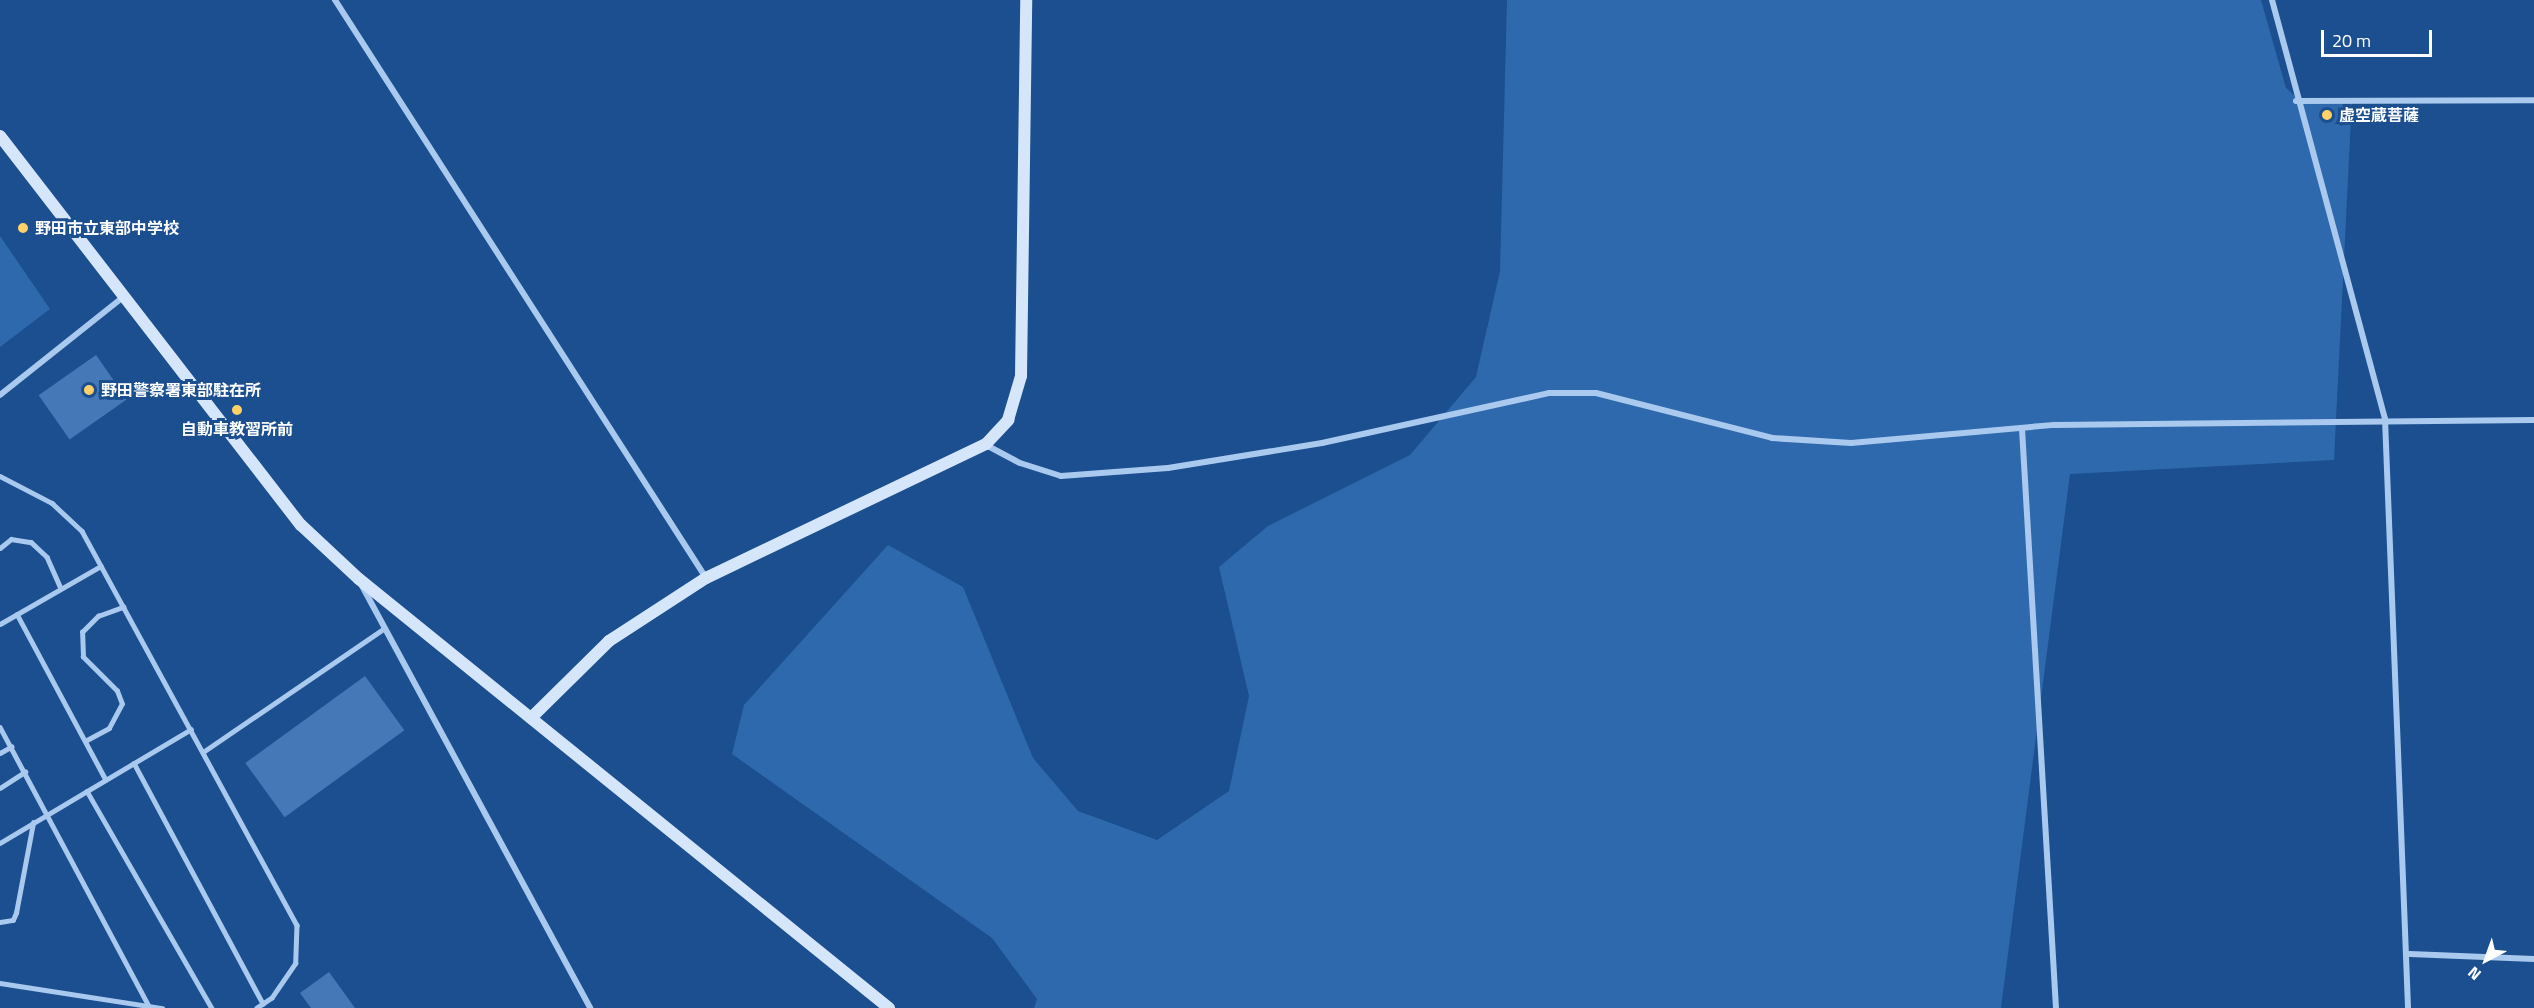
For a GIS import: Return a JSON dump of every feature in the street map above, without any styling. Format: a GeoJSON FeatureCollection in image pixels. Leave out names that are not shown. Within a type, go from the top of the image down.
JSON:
{"type":"FeatureCollection","features":[{"type":"Feature","properties":{"kind":"street"},"geometry":{"type":"LineString","coordinates":[[335,0],[706,578]]}},
{"type":"Feature","properties":{"kind":"street"},"geometry":{"type":"LineString","coordinates":[[531,718],[609,641],[706,578],[986,444],[1008,420],[1022,376],[1026,0]]}},
{"type":"Feature","properties":{"kind":"street"},"geometry":{"type":"LineString","coordinates":[[2272,0],[2296,101],[2385,419],[2410,954],[2408,1008]]}},
{"type":"Feature","properties":{"kind":"street"},"geometry":{"type":"LineString","coordinates":[[2296,101],[2534,100]]}},
{"type":"Feature","properties":{"kind":"street"},"geometry":{"type":"LineString","coordinates":[[0,136],[245,459],[301,525],[359,579],[889,1008]]}},
{"type":"Feature","properties":{"kind":"street"},"geometry":{"type":"LineString","coordinates":[[0,395],[123,297]]}},
{"type":"Feature","properties":{"kind":"street"},"geometry":{"type":"LineString","coordinates":[[986,444],[1020,463],[1061,476],[1168,468],[1322,443],[1550,393],[1596,393],[1772,438],[1851,443],[2022,429],[2385,419],[2534,420]]}},
{"type":"Feature","properties":{"kind":"street"},"geometry":{"type":"LineString","coordinates":[[2022,429],[2056,1008]]}},
{"type":"Feature","properties":{"kind":"street"},"geometry":{"type":"LineString","coordinates":[[359,579],[382,630],[590,1008]]}},
{"type":"Feature","properties":{"kind":"street"},"geometry":{"type":"LineString","coordinates":[[2410,954],[2534,959]]}},
{"type":"Feature","properties":{"kind":"lane"},"geometry":{"type":"LineString","coordinates":[[0,476],[52,503],[82,531],[297,925],[296,963],[263,1004],[257,1008]]}},
{"type":"Feature","properties":{"kind":"lane"},"geometry":{"type":"LineString","coordinates":[[0,548],[11,539],[31,542],[47,557],[62,588]]}},
{"type":"Feature","properties":{"kind":"lane"},"geometry":{"type":"LineString","coordinates":[[0,624],[101,566]]}},
{"type":"Feature","properties":{"kind":"lane"},"geometry":{"type":"LineString","coordinates":[[85,741],[109,729],[122,704],[117,691],[83,657],[82,632],[98,616],[123,607]]}},
{"type":"Feature","properties":{"kind":"lane"},"geometry":{"type":"LineString","coordinates":[[17,614],[106,780]]}},
{"type":"Feature","properties":{"kind":"lane"},"geometry":{"type":"LineString","coordinates":[[203,752],[382,630]]}},
{"type":"Feature","properties":{"kind":"lane"},"geometry":{"type":"LineString","coordinates":[[0,727],[149,1006]]}},
{"type":"Feature","properties":{"kind":"lane"},"geometry":{"type":"LineString","coordinates":[[0,843],[190,729]]}},
{"type":"Feature","properties":{"kind":"lane"},"geometry":{"type":"LineString","coordinates":[[0,753],[11,747]]}},
{"type":"Feature","properties":{"kind":"lane"},"geometry":{"type":"LineString","coordinates":[[134,763],[263,1004]]}},
{"type":"Feature","properties":{"kind":"lane"},"geometry":{"type":"LineString","coordinates":[[0,788],[25,772]]}},
{"type":"Feature","properties":{"kind":"lane"},"geometry":{"type":"LineString","coordinates":[[87,791],[212,1008]]}},
{"type":"Feature","properties":{"kind":"lane"},"geometry":{"type":"LineString","coordinates":[[0,922],[13,920],[16,913],[33,823]]}},
{"type":"Feature","properties":{"kind":"lane"},"geometry":{"type":"LineString","coordinates":[[0,983],[162,1008]]}},
{"type":"Feature","properties":{"kind":"shaded area"},"geometry":{"type":"Polygon","coordinates":[[[1507,0],[2261,0],[2286,88],[2301,101],[2352,98],[2334,460],[2070,474],[2001,1008],[1034,1008],[1037,999],[992,938],[732,754],[744,705],[888,545],[963,587],[1033,758],[1078,811],[1157,840],[1229,791],[1249,696],[1219,567],[1268,526],[1410,455],[1476,377],[1500,271],[1507,0]]]}},
{"type":"Feature","properties":{"kind":"shaded area"},"geometry":{"type":"Polygon","coordinates":[[[0,236],[50,309],[0,347],[0,236]]]}},
{"type":"Feature","properties":{"kind":"building"},"geometry":{"type":"Polygon","coordinates":[[[96,355],[127,399],[70,439],[39,395],[96,355]]]}},
{"type":"Feature","properties":{"kind":"building"},"geometry":{"type":"Polygon","coordinates":[[[365,676],[404,730],[285,817],[245,763],[365,676]]]}},
{"type":"Feature","properties":{"kind":"building"},"geometry":{"type":"Polygon","coordinates":[[[329,972],[355,1008],[311,1008],[300,993],[329,972]]]}},
{"type":"Feature","properties":{"kind":"place","name":"虚空蔵菩薩"},"geometry":{"type":"Point","coordinates":[2327,115]}},
{"type":"Feature","properties":{"kind":"place","name":"野田市立東部中学校"},"geometry":{"type":"Point","coordinates":[23,228]}},
{"type":"Feature","properties":{"kind":"place","name":"野田警察署東部駐在所"},"geometry":{"type":"Point","coordinates":[89,390]}},
{"type":"Feature","properties":{"kind":"place","name":"自動車教習所前"},"geometry":{"type":"Point","coordinates":[237,410]}}]}
